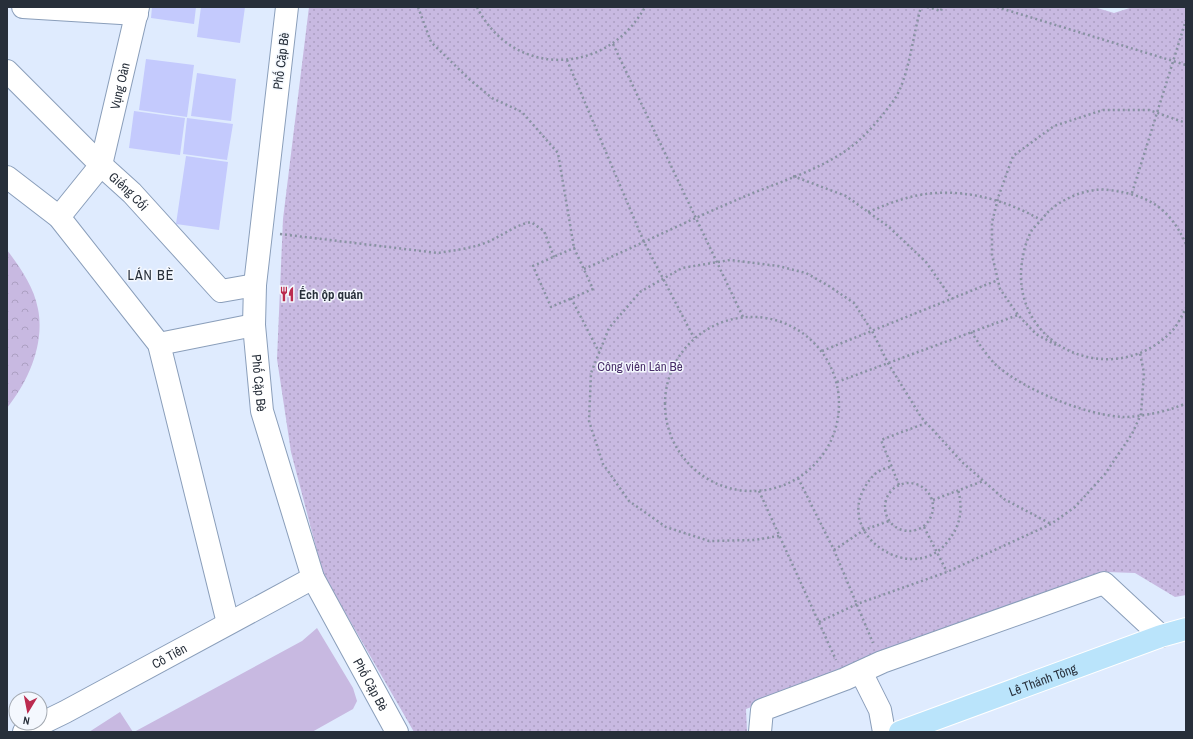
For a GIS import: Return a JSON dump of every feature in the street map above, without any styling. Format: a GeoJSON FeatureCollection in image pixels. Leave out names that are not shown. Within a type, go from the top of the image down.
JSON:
{"type":"FeatureCollection","features":[{"type":"Feature","properties":{"kind":"main road","name":"Lê Thánh Tông"},"geometry":{"type":"LineString","coordinates":[[900,732],[1160,636],[1186,629]]}},
{"type":"Feature","properties":{"kind":"street"},"geometry":{"type":"LineString","coordinates":[[23,7],[137,10]]}},
{"type":"Feature","properties":{"kind":"street","name":"Phố Cặp Bè"},"geometry":{"type":"LineString","coordinates":[[287,7],[255,285],[254,325],[262,411],[313,578],[397,732]]}},
{"type":"Feature","properties":{"kind":"street","name":"Vụng Oản"},"geometry":{"type":"LineString","coordinates":[[101,165],[137,10]]}},
{"type":"Feature","properties":{"kind":"street","name":"Giếng Cối"},"geometry":{"type":"LineString","coordinates":[[7,71],[101,165],[132,193],[220,291],[255,285]]}},
{"type":"Feature","properties":{"kind":"street"},"geometry":{"type":"LineString","coordinates":[[59,217],[101,165]]}},
{"type":"Feature","properties":{"kind":"street"},"geometry":{"type":"LineString","coordinates":[[7,177],[59,217],[159,344],[228,623]]}},
{"type":"Feature","properties":{"kind":"street"},"geometry":{"type":"LineString","coordinates":[[159,344],[254,325]]}},
{"type":"Feature","properties":{"kind":"street","name":"Cô Tiên"},"geometry":{"type":"LineString","coordinates":[[24,732],[65,712],[313,578]]}},
{"type":"Feature","properties":{"kind":"street"},"geometry":{"type":"LineString","coordinates":[[760,732],[762,710],[853,676],[882,662],[1104,583],[1160,636]]}},
{"type":"Feature","properties":{"kind":"street"},"geometry":{"type":"LineString","coordinates":[[853,676],[880,710],[884,732]]}},
{"type":"Feature","properties":{"kind":"path"},"geometry":{"type":"LineString","coordinates":[[418,7],[431,42],[469,79],[492,98],[522,112],[558,153],[574,248],[593,289],[551,307],[533,266],[574,248]]}},
{"type":"Feature","properties":{"kind":"path"},"geometry":{"type":"LineString","coordinates":[[477,7],[483,20],[499,38],[520,51],[543,59],[568,60],[591,55],[613,44],[631,28],[645,7]]}},
{"type":"Feature","properties":{"kind":"path"},"geometry":{"type":"LineString","coordinates":[[584,269],[792,176],[823,164],[856,144],[873,126],[895,98],[907,67],[913,34],[921,7]]}},
{"type":"Feature","properties":{"kind":"path"},"geometry":{"type":"LineString","coordinates":[[927,7],[941,11],[942,7]]}},
{"type":"Feature","properties":{"kind":"path"},"geometry":{"type":"LineString","coordinates":[[997,7],[1186,65]]}},
{"type":"Feature","properties":{"kind":"path"},"geometry":{"type":"LineString","coordinates":[[1132,193],[1186,20]]}},
{"type":"Feature","properties":{"kind":"path"},"geometry":{"type":"LineString","coordinates":[[613,44],[743,317]]}},
{"type":"Feature","properties":{"kind":"path"},"geometry":{"type":"LineString","coordinates":[[568,60],[644,242],[694,338]]}},
{"type":"Feature","properties":{"kind":"path"},"geometry":{"type":"LineString","coordinates":[[1186,123],[1149,110],[1103,110],[1054,126],[1013,156],[997,201],[992,222],[992,255],[1000,289],[1018,315],[1036,334],[1069,352],[1097,360],[1125,359],[1151,349],[1172,331],[1186,308]]}},
{"type":"Feature","properties":{"kind":"path"},"geometry":{"type":"LineString","coordinates":[[792,176],[846,196],[889,227],[926,262],[952,299]]}},
{"type":"Feature","properties":{"kind":"path"},"geometry":{"type":"LineString","coordinates":[[1069,352],[1046,336],[1029,313],[1021,286],[1022,257],[1032,230],[1051,209],[1076,194],[1104,189],[1132,193],[1158,206],[1178,226],[1186,244]]}},
{"type":"Feature","properties":{"kind":"path"},"geometry":{"type":"LineString","coordinates":[[868,212],[900,199],[936,192],[967,193],[1020,208],[1042,220]]}},
{"type":"Feature","properties":{"kind":"path"},"geometry":{"type":"LineString","coordinates":[[260,232],[438,253],[464,248],[491,240],[520,224],[531,222],[544,231],[554,257]]}},
{"type":"Feature","properties":{"kind":"path"},"geometry":{"type":"LineString","coordinates":[[779,536],[754,540],[709,541],[666,527],[629,501],[603,464],[589,421],[591,373],[608,328],[640,292],[682,268],[730,260],[771,265],[806,273],[854,303],[872,331],[888,363],[921,417],[962,462],[1004,500],[1051,524]]}},
{"type":"Feature","properties":{"kind":"path"},"geometry":{"type":"LineString","coordinates":[[822,351],[998,280]]}},
{"type":"Feature","properties":{"kind":"path"},"geometry":{"type":"LineString","coordinates":[[571,298],[599,352]]}},
{"type":"Feature","properties":{"kind":"path"},"geometry":{"type":"LineString","coordinates":[[837,382],[1018,315]]}},
{"type":"Feature","properties":{"kind":"path"},"geometry":{"type":"LineString","coordinates":[[743,317],[766,318],[787,324],[806,335],[822,351],[837,382],[840,403],[834,432],[829,446],[816,464],[786,485],[759,491],[732,489],[707,478],[686,461],[671,438],[665,412],[667,384],[677,359],[694,338],[709,328],[726,321],[743,317]]}},
{"type":"Feature","properties":{"kind":"path"},"geometry":{"type":"LineString","coordinates":[[971,332],[996,364],[1028,386],[1074,408],[1124,417],[1174,409],[1186,403]]}},
{"type":"Feature","properties":{"kind":"path"},"geometry":{"type":"LineString","coordinates":[[819,622],[857,604],[946,572],[1051,524],[1075,507],[1105,474],[1132,434],[1141,414],[1144,373],[1140,353]]}},
{"type":"Feature","properties":{"kind":"path"},"geometry":{"type":"LineString","coordinates":[[899,485],[890,467],[881,440],[927,423]]}},
{"type":"Feature","properties":{"kind":"path"},"geometry":{"type":"LineString","coordinates":[[890,467],[879,470],[870,479],[860,494],[859,512],[864,530],[873,543],[882,550],[901,558],[917,558],[937,552],[955,532],[960,517],[961,501],[958,489]]}},
{"type":"Feature","properties":{"kind":"path"},"geometry":{"type":"LineString","coordinates":[[798,478],[834,550],[882,662]]}},
{"type":"Feature","properties":{"kind":"path"},"geometry":{"type":"LineString","coordinates":[[933,500],[958,489],[983,481]]}},
{"type":"Feature","properties":{"kind":"path"},"geometry":{"type":"LineString","coordinates":[[907,483],[923,487],[933,500],[933,515],[924,527],[917,531],[901,530],[889,521],[885,505],[892,490],[899,485],[907,483]]}},
{"type":"Feature","properties":{"kind":"path"},"geometry":{"type":"LineString","coordinates":[[759,491],[819,622],[853,676]]}},
{"type":"Feature","properties":{"kind":"path"},"geometry":{"type":"LineString","coordinates":[[834,550],[864,530],[889,521]]}},
{"type":"Feature","properties":{"kind":"path"},"geometry":{"type":"LineString","coordinates":[[924,527],[946,572]]}},
{"type":"Feature","properties":{"kind":"green space","name":"Công viên Lán Bè"},"geometry":{"type":"Polygon","coordinates":[[[309,7],[1094,7],[1114,13],[1133,7],[1186,8],[1186,595],[1175,597],[1135,573],[1107,572],[746,709],[747,732],[414,732],[323,574],[291,452],[277,359],[283,219],[309,7]]]}},
{"type":"Feature","properties":{"kind":"green space"},"geometry":{"type":"Polygon","coordinates":[[[7,250],[30,285],[36,301],[40,322],[37,349],[33,362],[22,386],[7,408],[7,250]]]}},
{"type":"Feature","properties":{"kind":"green space"},"geometry":{"type":"Polygon","coordinates":[[[317,628],[353,688],[357,701],[353,709],[312,732],[134,732],[302,641],[317,628]]]}},
{"type":"Feature","properties":{"kind":"green space"},"geometry":{"type":"Polygon","coordinates":[[[120,712],[133,732],[89,732],[120,712]]]}},
{"type":"Feature","properties":{"kind":"building"},"geometry":{"type":"Polygon","coordinates":[[[152,7],[196,7],[194,24],[151,18],[152,7]]]}},
{"type":"Feature","properties":{"kind":"building"},"geometry":{"type":"Polygon","coordinates":[[[201,7],[245,7],[240,43],[197,37],[201,7]]]}},
{"type":"Feature","properties":{"kind":"building"},"geometry":{"type":"Polygon","coordinates":[[[146,59],[194,65],[187,117],[139,110],[146,59]]]}},
{"type":"Feature","properties":{"kind":"building"},"geometry":{"type":"Polygon","coordinates":[[[197,73],[236,79],[231,121],[191,116],[197,73]]]}},
{"type":"Feature","properties":{"kind":"building"},"geometry":{"type":"Polygon","coordinates":[[[134,111],[185,118],[180,155],[129,148],[134,111]]]}},
{"type":"Feature","properties":{"kind":"building"},"geometry":{"type":"Polygon","coordinates":[[[187,118],[233,124],[227,160],[183,154],[187,118]]]}},
{"type":"Feature","properties":{"kind":"building"},"geometry":{"type":"Polygon","coordinates":[[[186,156],[228,162],[219,230],[176,224],[186,156]]]}},
{"type":"Feature","properties":{"kind":"place","name":"Ếch ộp quán"},"geometry":{"type":"Point","coordinates":[287,294]}},
{"type":"Feature","properties":{"kind":"district","name":"LÁN BÈ"},"geometry":{"type":"Point","coordinates":[151,275]}}]}
